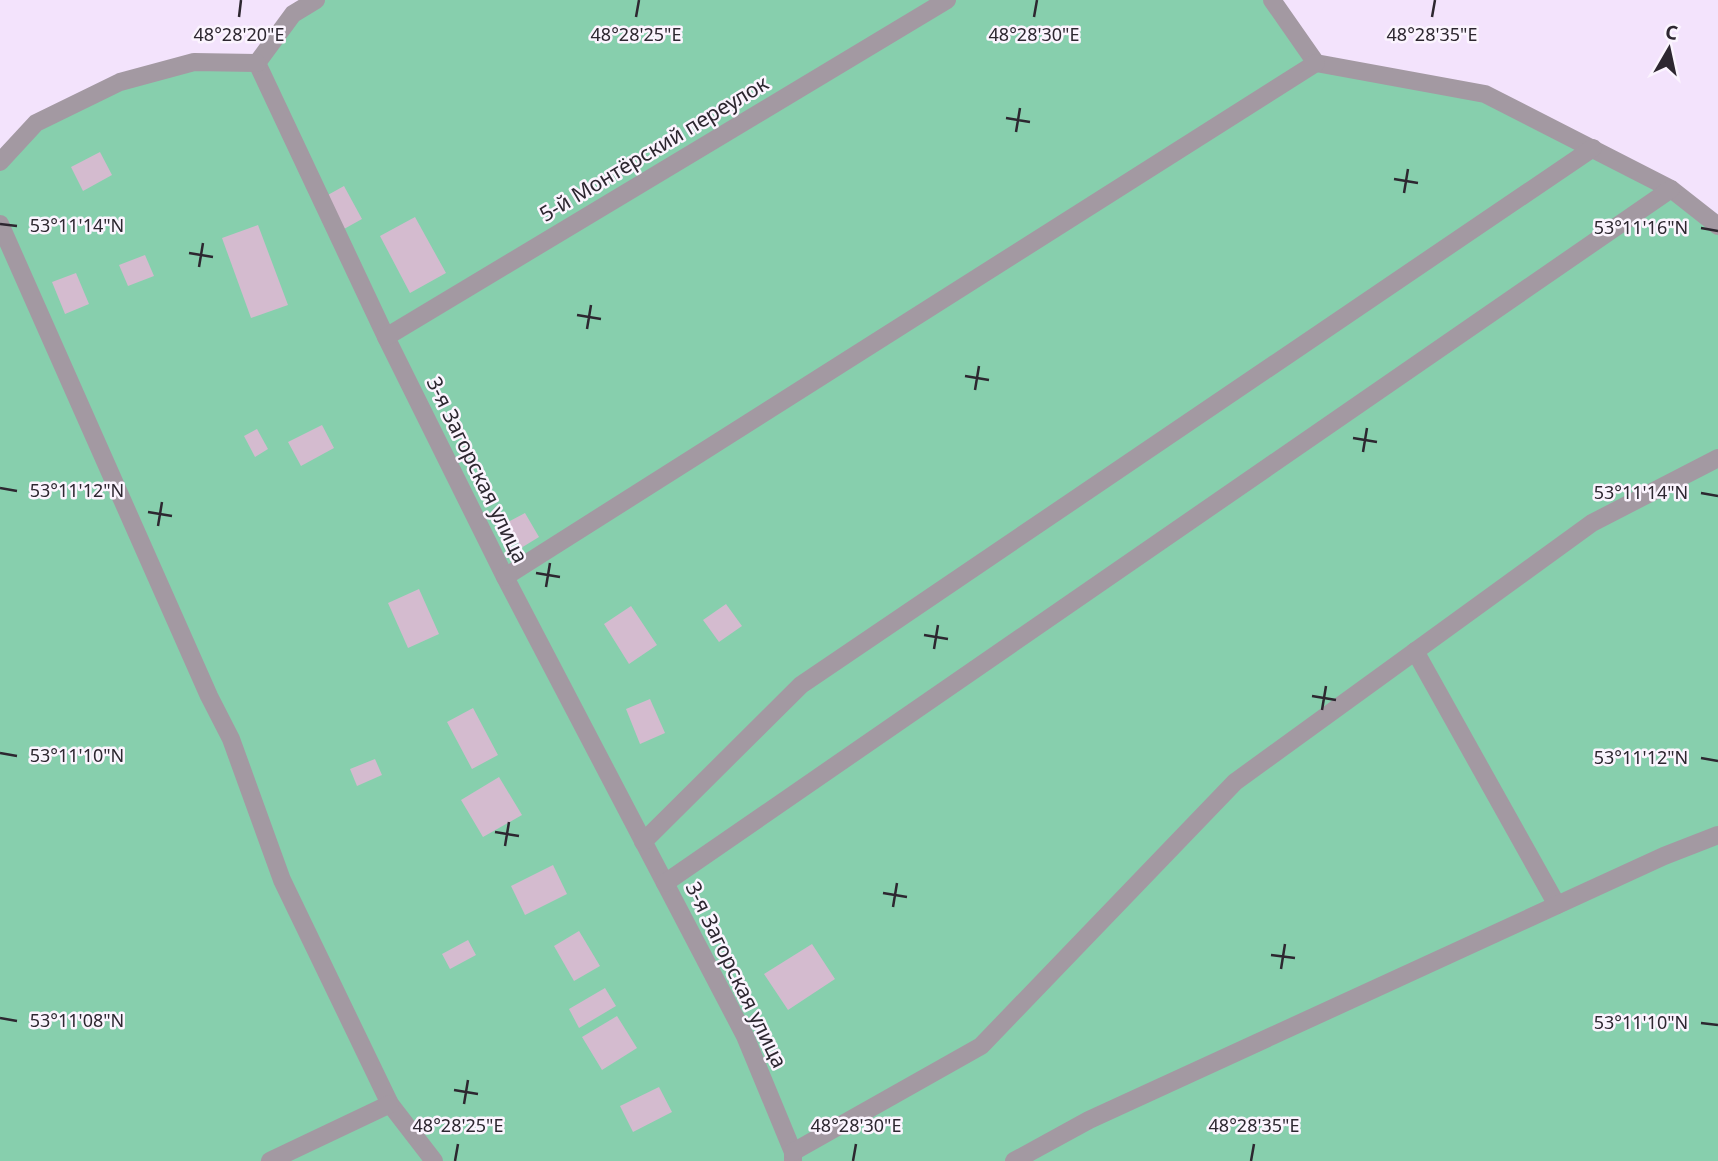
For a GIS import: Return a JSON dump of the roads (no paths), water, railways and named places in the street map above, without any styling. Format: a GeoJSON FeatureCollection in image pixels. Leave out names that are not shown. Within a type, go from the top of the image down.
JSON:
{"type":"FeatureCollection","features":[{"type":"Feature","properties":{"kind":"street"},"geometry":{"type":"LineString","coordinates":[[0,162],[36,124],[120,82],[194,62],[257,63],[293,13],[316,0]]}},
{"type":"Feature","properties":{"kind":"street","name":"5-й Монтёрский переулок"},"geometry":{"type":"LineString","coordinates":[[386,337],[947,0]]}},
{"type":"Feature","properties":{"kind":"street"},"geometry":{"type":"LineString","coordinates":[[1272,0],[1316,63]]}},
{"type":"Feature","properties":{"kind":"street","name":"3-я Загорская улица"},"geometry":{"type":"LineString","coordinates":[[257,63],[386,337],[505,577],[745,1036],[793,1156]]}},
{"type":"Feature","properties":{"kind":"street"},"geometry":{"type":"LineString","coordinates":[[505,577],[1316,63],[1485,94],[1671,189],[1718,226]]}},
{"type":"Feature","properties":{"kind":"street"},"geometry":{"type":"LineString","coordinates":[[643,842],[801,685],[1593,148]]}},
{"type":"Feature","properties":{"kind":"street"},"geometry":{"type":"LineString","coordinates":[[665,884],[1671,189]]}},
{"type":"Feature","properties":{"kind":"street"},"geometry":{"type":"LineString","coordinates":[[0,224],[209,696],[231,739],[282,880],[390,1104],[434,1161]]}},
{"type":"Feature","properties":{"kind":"street"},"geometry":{"type":"LineString","coordinates":[[793,1156],[981,1046],[1235,782],[1592,523],[1718,458]]}},
{"type":"Feature","properties":{"kind":"street"},"geometry":{"type":"LineString","coordinates":[[1415,651],[1557,905]]}},
{"type":"Feature","properties":{"kind":"street"},"geometry":{"type":"LineString","coordinates":[[1014,1161],[1089,1120],[1664,856],[1718,835]]}},
{"type":"Feature","properties":{"kind":"street"},"geometry":{"type":"LineString","coordinates":[[270,1161],[390,1104]]}}]}
